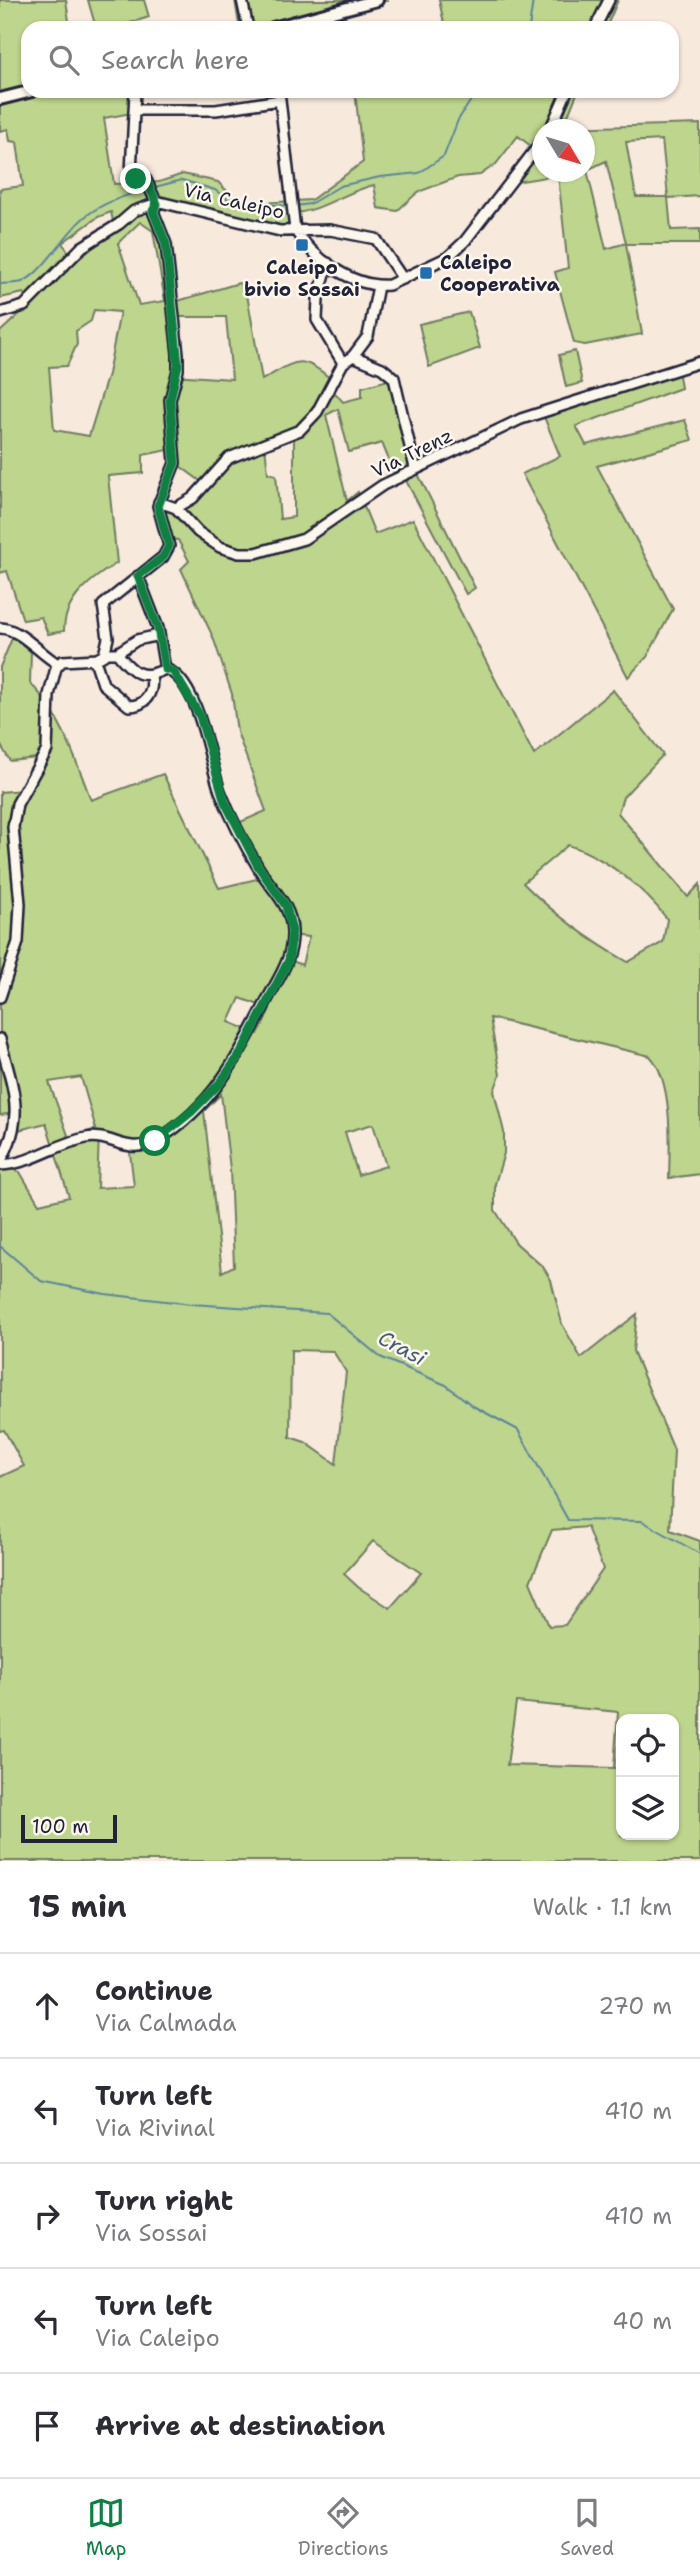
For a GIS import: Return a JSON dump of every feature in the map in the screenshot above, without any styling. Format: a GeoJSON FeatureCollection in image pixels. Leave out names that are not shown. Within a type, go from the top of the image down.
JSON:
{"type":"FeatureCollection","features":[{"type":"Feature","properties":{"kind":"main road"},"geometry":{"type":"LineString","coordinates":[[299,21],[377,0]]}},
{"type":"Feature","properties":{"kind":"main road"},"geometry":{"type":"LineString","coordinates":[[0,100],[21,94]]}},
{"type":"Feature","properties":{"kind":"street"},"geometry":{"type":"LineString","coordinates":[[242,0],[246,21]]}},
{"type":"Feature","properties":{"kind":"street"},"geometry":{"type":"LineString","coordinates":[[598,21],[608,0]]}},
{"type":"Feature","properties":{"kind":"street"},"geometry":{"type":"LineString","coordinates":[[135,98],[136,110],[216,110],[271,98]]}},
{"type":"Feature","properties":{"kind":"street"},"geometry":{"type":"LineString","coordinates":[[280,98],[296,233],[330,230],[376,239],[403,279]]}},
{"type":"Feature","properties":{"kind":"street"},"geometry":{"type":"LineString","coordinates":[[555,119],[565,98]]}},
{"type":"Feature","properties":{"kind":"street","name":"Via Caleipo"},"geometry":{"type":"LineString","coordinates":[[136,110],[132,121],[131,173],[135,179],[145,179],[156,201],[296,233],[342,274],[378,286]]}},
{"type":"Feature","properties":{"kind":"street"},"geometry":{"type":"LineString","coordinates":[[176,508],[192,498],[229,458],[300,430],[317,412],[343,363],[353,356],[368,337],[378,286],[403,279],[448,257],[465,241],[532,154]]}},
{"type":"Feature","properties":{"kind":"street"},"geometry":{"type":"LineString","coordinates":[[0,313],[24,306],[82,247],[119,224],[129,214],[156,201]]}},
{"type":"Feature","properties":{"kind":"street"},"geometry":{"type":"LineString","coordinates":[[106,653],[103,604],[163,557],[169,546],[159,502],[175,463],[170,400],[178,365],[166,244],[153,211],[156,201]]}},
{"type":"Feature","properties":{"kind":"street"},"geometry":{"type":"LineString","coordinates":[[328,263],[318,299],[317,320],[343,363]]}},
{"type":"Feature","properties":{"kind":"street"},"geometry":{"type":"LineString","coordinates":[[353,356],[383,368],[394,378],[415,468]]}},
{"type":"Feature","properties":{"kind":"street","name":"Via Trenz"},"geometry":{"type":"LineString","coordinates":[[159,502],[176,508],[192,527],[215,544],[231,552],[256,553],[304,539],[351,504],[415,468],[521,419],[700,362]]}},
{"type":"Feature","properties":{"kind":"street"},"geometry":{"type":"LineString","coordinates":[[138,576],[159,635],[165,669]]}},
{"type":"Feature","properties":{"kind":"street"},"geometry":{"type":"LineString","coordinates":[[0,628],[13,630],[36,651],[58,664]]}},
{"type":"Feature","properties":{"kind":"street"},"geometry":{"type":"LineString","coordinates":[[0,997],[18,942],[20,904],[13,827],[23,790],[47,750],[51,685],[58,664],[67,660],[95,660],[106,653],[117,653],[137,640],[159,635]]}},
{"type":"Feature","properties":{"kind":"street"},"geometry":{"type":"LineString","coordinates":[[0,1163],[27,1161],[86,1138],[98,1137],[128,1147],[155,1141],[168,1132],[220,1083],[241,1053],[289,960],[292,931],[286,906],[258,866],[220,790],[195,706],[173,671],[165,669],[150,676],[135,671],[117,653]]}},
{"type":"Feature","properties":{"kind":"street"},"geometry":{"type":"LineString","coordinates":[[95,660],[103,684],[129,706],[142,703],[148,697],[152,687],[150,676]]}},
{"type":"Feature","properties":{"kind":"street"},"geometry":{"type":"LineString","coordinates":[[0,1039],[13,1091],[17,1123],[14,1136],[0,1163]]}},
{"type":"Feature","properties":{"kind":"green space"},"geometry":{"type":"Polygon","coordinates":[[[0,0],[66,0],[69,21],[21,21],[21,98],[131,98],[132,113],[104,118],[114,184],[159,182],[183,174],[218,182],[234,198],[260,203],[311,200],[363,162],[356,98],[575,98],[567,119],[532,119],[532,147],[518,136],[496,164],[480,175],[458,177],[418,192],[397,211],[378,208],[374,185],[323,206],[291,213],[293,231],[166,202],[151,212],[160,229],[171,303],[239,283],[248,300],[262,380],[291,364],[305,363],[332,380],[328,385],[343,402],[362,397],[362,387],[385,381],[386,377],[398,378],[415,468],[475,588],[466,594],[403,475],[396,477],[382,443],[349,452],[338,409],[326,415],[347,501],[358,492],[375,534],[413,519],[534,755],[613,690],[663,755],[623,797],[618,813],[688,897],[700,884],[700,1174],[669,1178],[666,1097],[663,1081],[650,1056],[490,1018],[500,1075],[494,1091],[504,1132],[504,1153],[495,1184],[495,1210],[516,1243],[543,1267],[551,1280],[562,1324],[581,1358],[637,1314],[633,1351],[674,1450],[670,1530],[700,1541],[700,1861],[0,1861],[0,1477],[24,1466],[4,1430],[0,1431],[0,1165],[20,1172],[39,1204],[69,1197],[46,1123],[15,1131],[16,1113],[0,1115],[0,1065],[11,1101],[4,1035],[0,1039],[0,792],[23,790],[38,758],[10,761],[0,744],[0,667],[13,636],[31,652],[30,683],[59,723],[91,800],[163,774],[219,888],[265,877],[236,824],[266,811],[237,732],[232,694],[213,637],[181,569],[189,561],[178,540],[171,539],[161,501],[172,508],[188,499],[203,483],[173,461],[173,449],[143,455],[143,473],[108,476],[117,563],[81,591],[69,609],[64,631],[48,634],[41,617],[23,620],[7,571],[0,573],[0,332],[26,308],[24,293],[0,298],[0,189],[23,186],[17,142],[10,141],[8,129],[0,131],[0,0]],[[111,212],[98,217],[62,243],[76,261],[115,230],[111,212]],[[140,222],[118,243],[139,305],[165,301],[153,231],[140,222]],[[94,310],[91,321],[76,331],[77,344],[67,366],[49,367],[54,430],[89,436],[108,374],[120,312],[94,310]],[[173,317],[173,375],[232,379],[226,317],[173,317]],[[294,438],[265,446],[268,473],[276,475],[280,519],[294,517],[294,438]],[[568,845],[523,883],[586,936],[628,962],[663,942],[667,919],[658,907],[622,874],[582,850],[568,845]],[[288,935],[285,958],[302,965],[309,937],[288,935]],[[240,998],[229,1022],[258,1034],[270,1009],[240,998]],[[81,1077],[49,1082],[69,1138],[96,1129],[81,1077]],[[221,1094],[204,1111],[222,1272],[234,1266],[230,1169],[221,1094]],[[373,1124],[345,1132],[358,1175],[386,1166],[373,1124]],[[99,1134],[97,1188],[134,1186],[129,1144],[99,1134]],[[291,1350],[290,1437],[305,1442],[336,1464],[346,1372],[333,1351],[291,1350]],[[587,1527],[552,1530],[530,1582],[549,1626],[565,1625],[603,1569],[587,1527]],[[373,1541],[344,1574],[358,1587],[390,1608],[421,1573],[373,1541]]]}},
{"type":"Feature","properties":{"kind":"green space"},"geometry":{"type":"Polygon","coordinates":[[[88,0],[144,0],[149,17],[136,21],[94,21],[88,0]]]}},
{"type":"Feature","properties":{"kind":"green space"},"geometry":{"type":"Polygon","coordinates":[[[235,0],[388,0],[310,21],[238,21],[235,0]]]}},
{"type":"Feature","properties":{"kind":"green space"},"geometry":{"type":"Polygon","coordinates":[[[439,0],[618,0],[609,21],[444,21],[439,0]]]}},
{"type":"Feature","properties":{"kind":"green space"},"geometry":{"type":"Polygon","coordinates":[[[700,124],[700,196],[668,198],[671,230],[700,229],[700,244],[626,244],[642,334],[585,345],[574,343],[555,272],[568,268],[559,182],[590,182],[606,249],[626,243],[606,161],[595,166],[595,127],[700,124]],[[662,140],[626,142],[636,197],[668,197],[662,140]]]}},
{"type":"Feature","properties":{"kind":"green space"},"geometry":{"type":"Polygon","coordinates":[[[532,158],[532,179],[516,182],[532,158]]]}},
{"type":"Feature","properties":{"kind":"green space"},"geometry":{"type":"Polygon","coordinates":[[[469,312],[480,348],[429,367],[419,324],[469,312]]]}},
{"type":"Feature","properties":{"kind":"green space"},"geometry":{"type":"Polygon","coordinates":[[[575,351],[582,383],[566,387],[559,355],[575,351]]]}},
{"type":"Feature","properties":{"kind":"green space"},"geometry":{"type":"Polygon","coordinates":[[[678,369],[681,388],[576,426],[586,445],[685,420],[692,440],[597,466],[673,609],[647,657],[628,677],[522,474],[560,456],[542,412],[678,369]]]}},
{"type":"Feature","properties":{"kind":"waterway"},"geometry":{"type":"LineString","coordinates":[[530,21],[533,0]]}},
{"type":"Feature","properties":{"kind":"waterway"},"geometry":{"type":"LineString","coordinates":[[295,206],[310,204],[340,186],[380,177],[419,173],[444,156],[458,120],[472,98]]}},
{"type":"Feature","properties":{"kind":"waterway"},"geometry":{"type":"LineString","coordinates":[[155,187],[182,180],[215,190],[232,202],[289,206]]}},
{"type":"Feature","properties":{"kind":"waterway"},"geometry":{"type":"LineString","coordinates":[[0,284],[20,283],[30,278],[86,216],[107,203],[146,189]]}},
{"type":"Feature","properties":{"kind":"waterway","name":"Crasi"},"geometry":{"type":"LineString","coordinates":[[0,1246],[41,1281],[105,1294],[191,1304],[327,1313],[380,1357],[446,1385],[473,1406],[518,1430],[568,1520],[642,1521],[700,1554]]}},
{"type":"Feature","properties":{"kind":"place","name":"Caleipo bivio Sossai"},"geometry":{"type":"Point","coordinates":[302,245]}},
{"type":"Feature","properties":{"kind":"place","name":"Caleipo Cooperativa"},"geometry":{"type":"Point","coordinates":[426,273]}},
{"type":"Feature","properties":{"kind":"route"},"geometry":{"type":"LineString","coordinates":[[136,179],[147,181],[157,204],[153,211],[166,244],[178,365],[170,400],[176,446],[175,463],[158,506],[169,538],[169,546],[163,557],[138,576],[158,628],[165,669],[173,671],[200,716],[225,802],[258,866],[286,906],[292,931],[289,960],[241,1053],[220,1083],[191,1112],[155,1141]]}}]}
